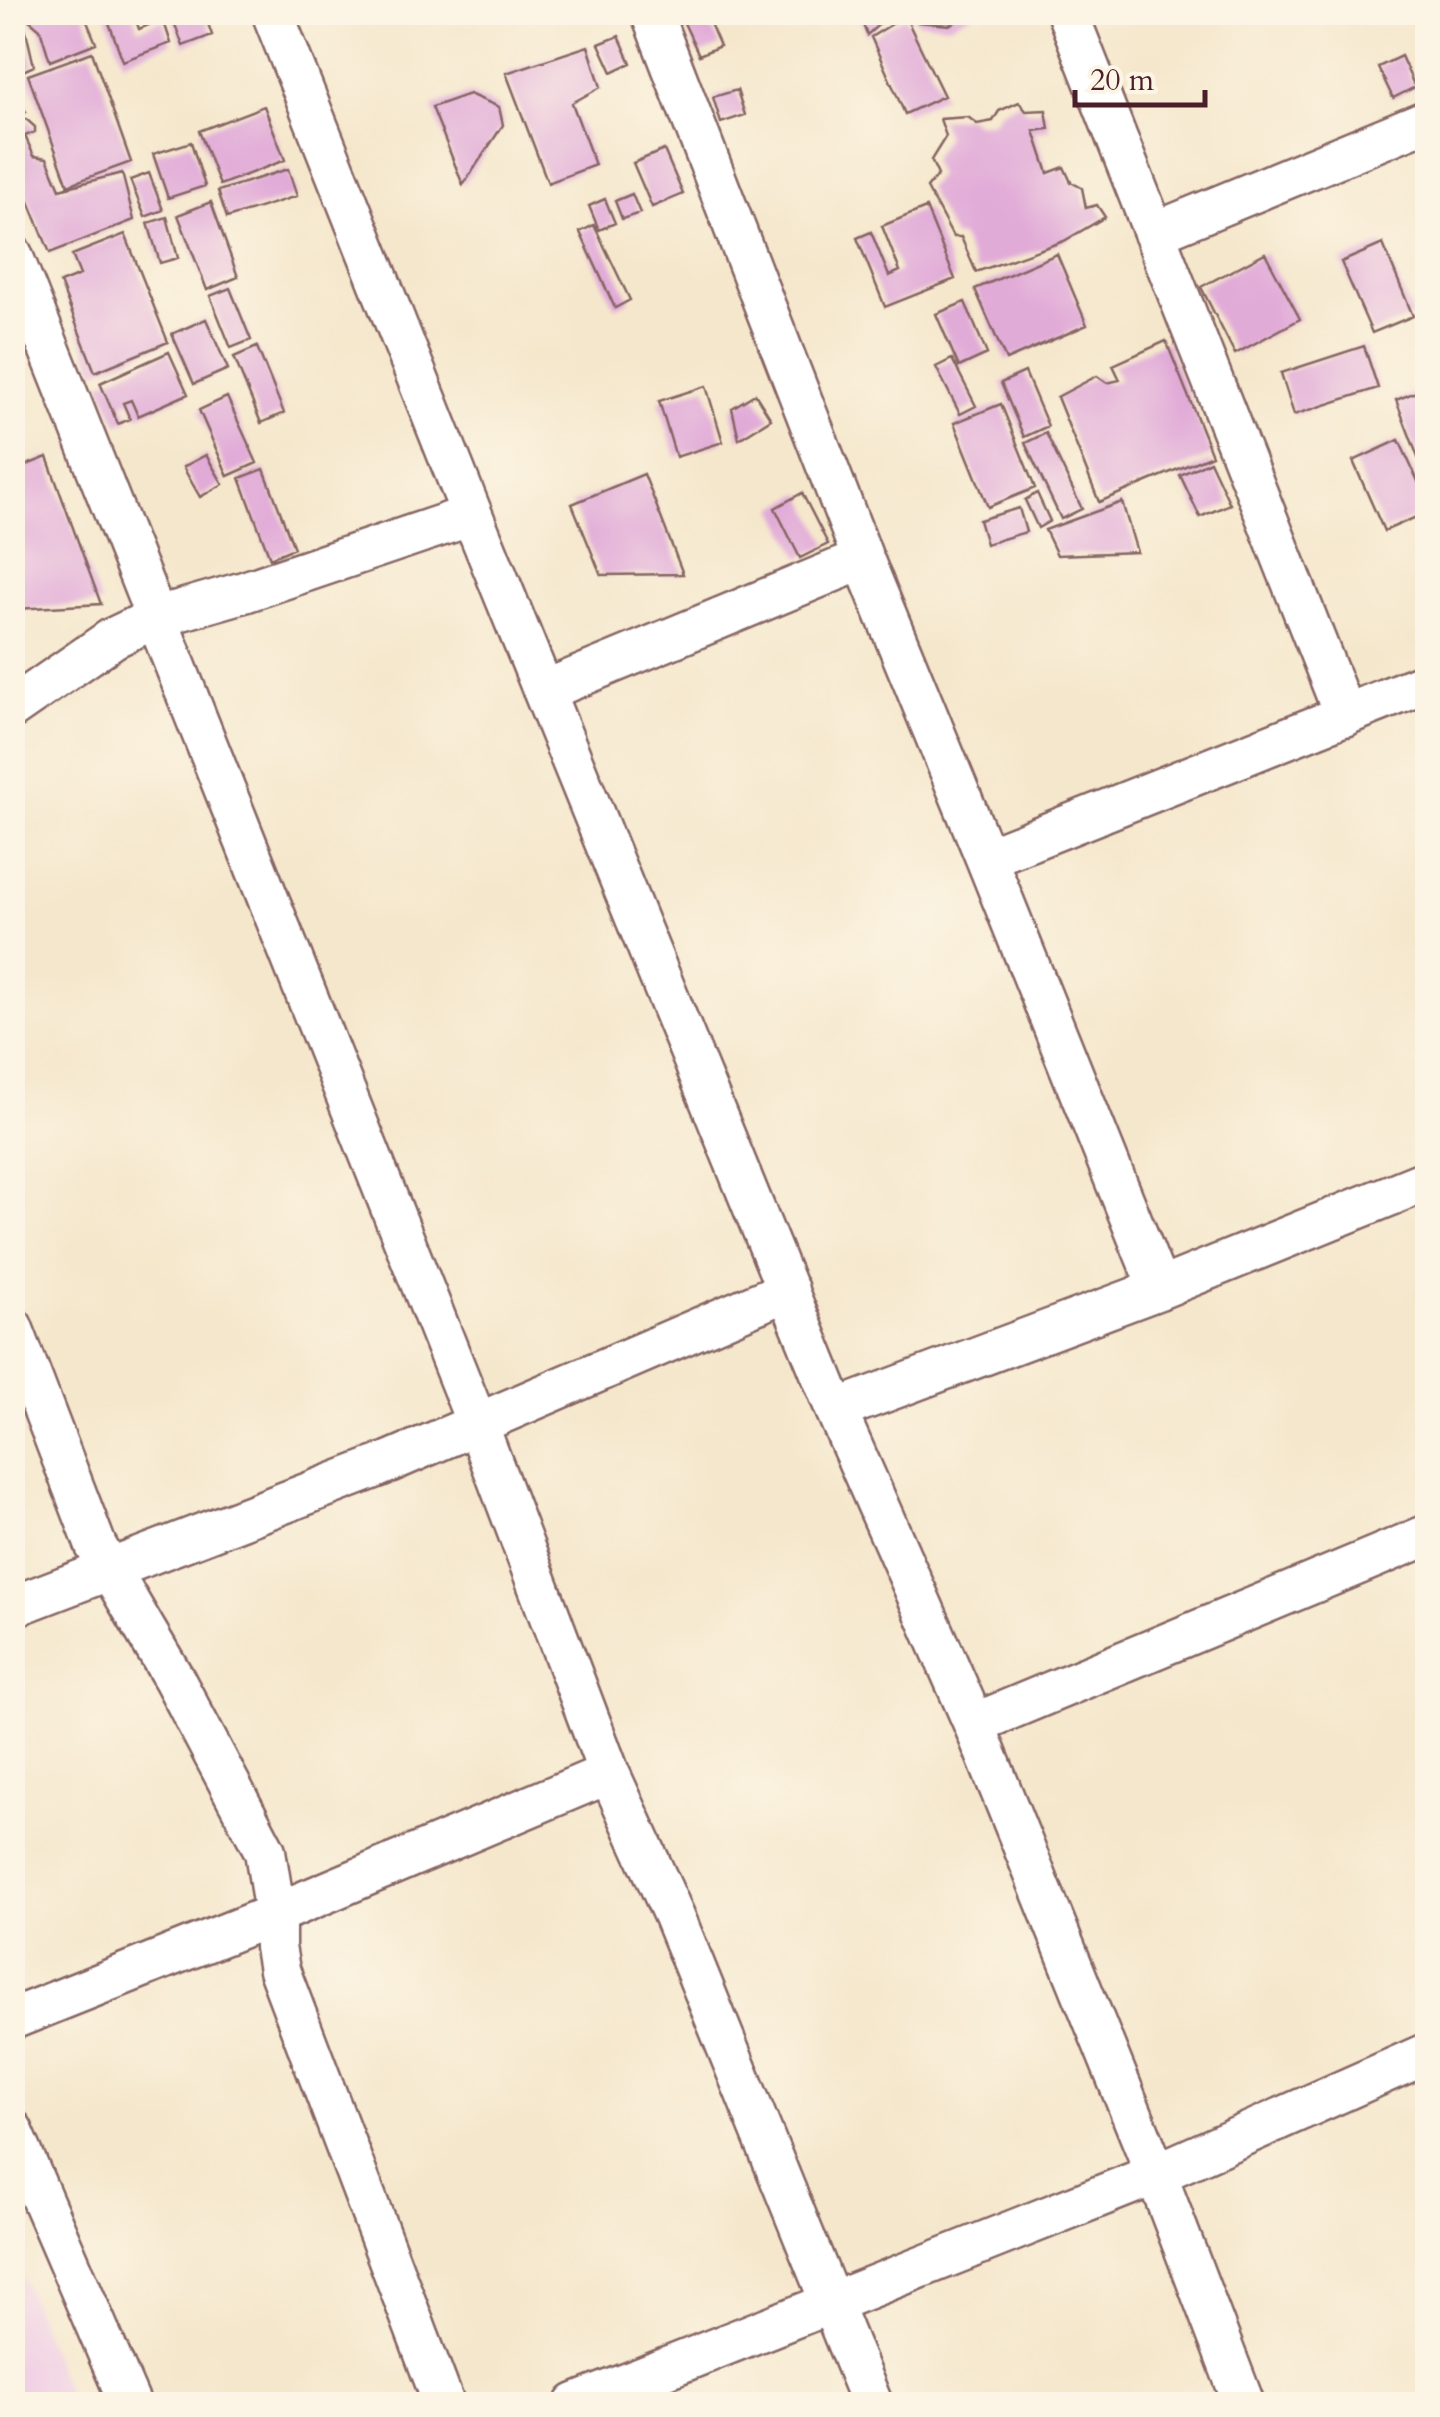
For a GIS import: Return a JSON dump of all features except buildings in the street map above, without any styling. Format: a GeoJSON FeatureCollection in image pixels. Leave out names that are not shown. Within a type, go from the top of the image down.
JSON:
{"type":"FeatureCollection","features":[{"type":"Feature","properties":{"kind":"street"},"geometry":{"type":"LineString","coordinates":[[272,12],[836,1410],[974,1724],[1156,2174],[1244,2404]]}},
{"type":"Feature","properties":{"kind":"street"},"geometry":{"type":"LineString","coordinates":[[651,12],[862,559],[1159,1290]]}},
{"type":"Feature","properties":{"kind":"street"},"geometry":{"type":"LineString","coordinates":[[1067,12],[1345,716]]}},
{"type":"Feature","properties":{"kind":"street"},"geometry":{"type":"LineString","coordinates":[[1154,233],[1428,120]]}},
{"type":"Feature","properties":{"kind":"street"},"geometry":{"type":"LineString","coordinates":[[12,255],[478,1426],[609,1773],[674,1916],[872,2404]]}},
{"type":"Feature","properties":{"kind":"street"},"geometry":{"type":"LineString","coordinates":[[12,708],[113,638],[157,617],[244,592],[472,515]]}},
{"type":"Feature","properties":{"kind":"street"},"geometry":{"type":"LineString","coordinates":[[544,691],[862,559]]}},
{"type":"Feature","properties":{"kind":"street"},"geometry":{"type":"LineString","coordinates":[[986,858],[1428,682]]}},
{"type":"Feature","properties":{"kind":"street"},"geometry":{"type":"LineString","coordinates":[[836,1410],[1159,1290],[1428,1180]]}},
{"type":"Feature","properties":{"kind":"street"},"geometry":{"type":"LineString","coordinates":[[12,1607],[478,1426],[788,1290]]}},
{"type":"Feature","properties":{"kind":"street"},"geometry":{"type":"LineString","coordinates":[[12,1327],[66,1473],[109,1570],[253,1824],[270,1872],[279,1970],[444,2404]]}},
{"type":"Feature","properties":{"kind":"street"},"geometry":{"type":"LineString","coordinates":[[974,1724],[1428,1535]]}},
{"type":"Feature","properties":{"kind":"street"},"geometry":{"type":"LineString","coordinates":[[12,2019],[275,1914],[609,1773]]}},
{"type":"Feature","properties":{"kind":"street"},"geometry":{"type":"LineString","coordinates":[[576,2404],[1156,2174],[1428,2053]]}},
{"type":"Feature","properties":{"kind":"street"},"geometry":{"type":"LineString","coordinates":[[12,2130],[130,2404]]}},
{"type":"Feature","properties":{"kind":"shaded area"},"geometry":{"type":"Polygon","coordinates":[[[13,2252],[71,2404],[13,2404],[13,2252]]]}}]}
